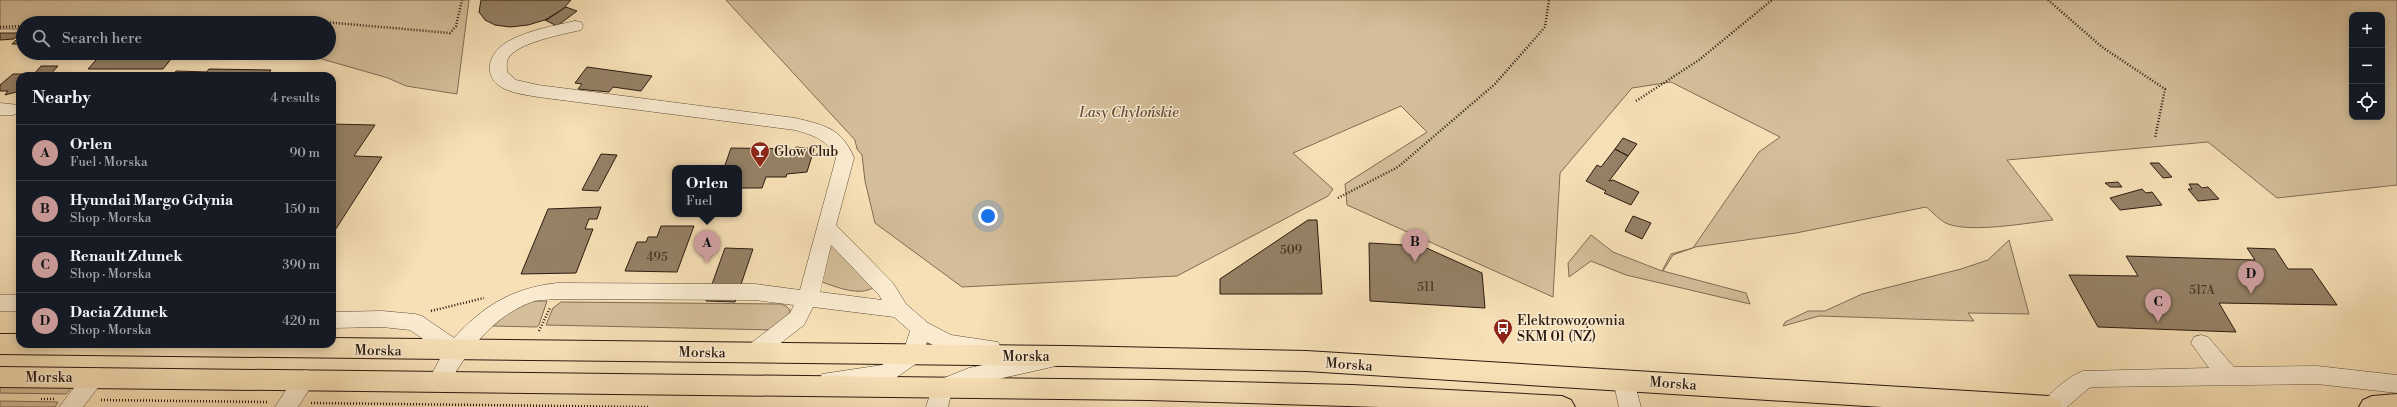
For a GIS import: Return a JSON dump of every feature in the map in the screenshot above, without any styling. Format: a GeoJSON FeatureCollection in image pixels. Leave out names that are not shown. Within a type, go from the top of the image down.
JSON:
{"type":"FeatureCollection","features":[{"type":"Feature","properties":{"kind":"main road","name":"Morska"},"geometry":{"type":"LineString","coordinates":[[0,344],[16,344]]}},
{"type":"Feature","properties":{"kind":"main road","name":"Morska"},"geometry":{"type":"LineString","coordinates":[[261,348],[1066,356],[1306,361],[2051,407]]}},
{"type":"Feature","properties":{"kind":"main road","name":"Morska"},"geometry":{"type":"LineString","coordinates":[[0,377],[305,379],[783,386],[940,397],[1149,390],[1391,402],[1562,407]]}},
{"type":"Feature","properties":{"kind":"main road"},"geometry":{"type":"LineString","coordinates":[[2372,407],[2397,405]]}},
{"type":"Feature","properties":{"kind":"lane"},"geometry":{"type":"LineString","coordinates":[[575,26],[550,32],[510,48],[500,58],[498,73],[510,85],[538,91],[795,124],[825,131],[836,140],[845,158],[808,298],[797,319],[753,353]]}},
{"type":"Feature","properties":{"kind":"lane"},"geometry":{"type":"LineString","coordinates":[[826,227],[886,289],[899,310],[921,329],[947,343],[1066,356]]}},
{"type":"Feature","properties":{"kind":"lane"},"geometry":{"type":"LineString","coordinates":[[439,381],[456,351],[475,330],[518,298],[532,294],[557,291],[755,292],[899,310]]}},
{"type":"Feature","properties":{"kind":"lane"},"geometry":{"type":"LineString","coordinates":[[0,303],[16,303]]}},
{"type":"Feature","properties":{"kind":"lane"},"geometry":{"type":"LineString","coordinates":[[336,320],[397,320],[415,322],[456,351]]}},
{"type":"Feature","properties":{"kind":"lane"},"geometry":{"type":"LineString","coordinates":[[783,386],[886,373],[913,355],[921,329]]}},
{"type":"Feature","properties":{"kind":"lane"},"geometry":{"type":"LineString","coordinates":[[2201,342],[2228,376]]}},
{"type":"Feature","properties":{"kind":"lane"},"geometry":{"type":"LineString","coordinates":[[940,397],[969,378],[1066,356]]}},
{"type":"Feature","properties":{"kind":"lane"},"geometry":{"type":"LineString","coordinates":[[2051,407],[2083,380],[2095,378],[2317,375],[2397,384]]}},
{"type":"Feature","properties":{"kind":"lane"},"geometry":{"type":"LineString","coordinates":[[73,403],[95,377]]}},
{"type":"Feature","properties":{"kind":"lane"},"geometry":{"type":"LineString","coordinates":[[287,405],[305,379]]}},
{"type":"Feature","properties":{"kind":"lane"},"geometry":{"type":"LineString","coordinates":[[1624,380],[1630,407]]}},
{"type":"Feature","properties":{"kind":"path"},"geometry":{"type":"LineString","coordinates":[[336,23],[450,33],[456,26],[462,0]]}},
{"type":"Feature","properties":{"kind":"path"},"geometry":{"type":"LineString","coordinates":[[1338,198],[1398,166],[1495,84],[1545,27],[1549,0]]}},
{"type":"Feature","properties":{"kind":"path"},"geometry":{"type":"LineString","coordinates":[[1636,101],[1699,60],[1772,0]]}},
{"type":"Feature","properties":{"kind":"path"},"geometry":{"type":"LineString","coordinates":[[2048,0],[2102,47],[2165,90],[2155,138]]}},
{"type":"Feature","properties":{"kind":"path"},"geometry":{"type":"LineString","coordinates":[[0,27],[16,26]]}},
{"type":"Feature","properties":{"kind":"path"},"geometry":{"type":"LineString","coordinates":[[397,320],[477,299],[506,295],[518,298]]}},
{"type":"Feature","properties":{"kind":"path"},"geometry":{"type":"LineString","coordinates":[[39,399],[73,403],[648,407]]}},
{"type":"Feature","properties":{"kind":"green space"},"geometry":{"type":"Polygon","coordinates":[[[0,0],[469,0],[457,94],[406,86],[388,78],[325,60],[336,60],[336,16],[16,16],[16,29],[0,29],[0,0]]]}},
{"type":"Feature","properties":{"kind":"green space","name":"Lasy Chylońskie"},"geometry":{"type":"Polygon","coordinates":[[[726,0],[2397,0],[2397,185],[2277,198],[2208,142],[2007,160],[2053,220],[2000,226],[1971,228],[1958,227],[1945,223],[1926,207],[1796,233],[1693,248],[1759,152],[1780,137],[1671,82],[1632,88],[1560,173],[1553,297],[1347,205],[1345,184],[1427,132],[1401,106],[1293,153],[1333,189],[1328,196],[1177,276],[962,287],[875,223],[865,181],[862,155],[857,149],[855,140],[726,0]]]}},
{"type":"Feature","properties":{"kind":"green space"},"geometry":{"type":"Polygon","coordinates":[[[1591,235],[1613,252],[1662,271],[1671,254],[1690,249],[1673,255],[1663,271],[1746,293],[1750,304],[1626,275],[1591,261],[1569,277],[1568,263],[1591,235]]]}},
{"type":"Feature","properties":{"kind":"green space"},"geometry":{"type":"Polygon","coordinates":[[[2009,240],[2029,314],[1968,313],[1974,321],[1819,316],[1783,326],[1785,322],[1808,311],[1825,311],[1862,294],[1961,269],[1988,260],[2009,240]]]}},
{"type":"Feature","properties":{"kind":"green space"},"geometry":{"type":"Polygon","coordinates":[[[831,245],[874,287],[869,290],[856,291],[822,282],[831,245]]]}},
{"type":"Feature","properties":{"kind":"green space"},"geometry":{"type":"Polygon","coordinates":[[[530,301],[547,301],[537,327],[493,326],[510,311],[530,301]]]}},
{"type":"Feature","properties":{"kind":"green space"},"geometry":{"type":"Polygon","coordinates":[[[561,302],[781,304],[790,310],[789,315],[775,330],[546,325],[553,308],[561,302]]]}},
{"type":"Feature","properties":{"kind":"green space"},"geometry":{"type":"Polygon","coordinates":[[[0,386],[72,387],[66,394],[0,393],[0,386]]]}},
{"type":"Feature","properties":{"kind":"green space"},"geometry":{"type":"Polygon","coordinates":[[[0,401],[58,402],[55,407],[0,407],[0,401]]]}},
{"type":"Feature","properties":{"kind":"building"},"geometry":{"type":"Polygon","coordinates":[[[481,0],[571,0],[563,9],[548,19],[528,25],[510,27],[495,25],[485,20],[479,12],[481,0]]]}},
{"type":"Feature","properties":{"kind":"building"},"geometry":{"type":"Polygon","coordinates":[[[566,7],[577,11],[557,26],[545,20],[566,7]]]}},
{"type":"Feature","properties":{"kind":"building"},"geometry":{"type":"Polygon","coordinates":[[[0,33],[16,33],[16,37],[14,39],[0,40],[0,33]]]}},
{"type":"Feature","properties":{"kind":"building"},"geometry":{"type":"Polygon","coordinates":[[[96,60],[170,60],[163,69],[88,69],[96,60]]]}},
{"type":"Feature","properties":{"kind":"building"},"geometry":{"type":"Polygon","coordinates":[[[41,66],[58,66],[53,72],[36,72],[41,66]]]}},
{"type":"Feature","properties":{"kind":"building"},"geometry":{"type":"Polygon","coordinates":[[[587,67],[652,76],[641,91],[613,87],[609,92],[578,89],[582,84],[575,83],[587,67]]]}},
{"type":"Feature","properties":{"kind":"building"},"geometry":{"type":"Polygon","coordinates":[[[209,69],[271,70],[270,72],[206,72],[209,69]]]}},
{"type":"Feature","properties":{"kind":"building"},"geometry":{"type":"Polygon","coordinates":[[[176,71],[207,72],[175,72],[176,71]]]}},
{"type":"Feature","properties":{"kind":"building"},"geometry":{"type":"Polygon","coordinates":[[[13,74],[16,74],[16,92],[5,95],[8,91],[0,91],[0,85],[13,74]]]}},
{"type":"Feature","properties":{"kind":"building"},"geometry":{"type":"Polygon","coordinates":[[[336,124],[375,125],[354,156],[382,157],[336,229],[336,124]]]}},
{"type":"Feature","properties":{"kind":"building"},"geometry":{"type":"Polygon","coordinates":[[[1623,138],[1637,144],[1628,156],[1615,149],[1623,138]]]}},
{"type":"Feature","properties":{"kind":"building"},"geometry":{"type":"Polygon","coordinates":[[[796,147],[814,149],[807,172],[787,174],[786,177],[766,177],[762,188],[742,188],[742,165],[725,165],[731,148],[795,149],[796,147]]]}},
{"type":"Feature","properties":{"kind":"building"},"geometry":{"type":"Polygon","coordinates":[[[1615,149],[1628,156],[1609,181],[1613,180],[1639,192],[1631,205],[1604,193],[1606,191],[1586,181],[1597,165],[1601,167],[1615,149]]]}},
{"type":"Feature","properties":{"kind":"building"},"geometry":{"type":"Polygon","coordinates":[[[601,154],[617,155],[598,191],[582,190],[601,154]]]}},
{"type":"Feature","properties":{"kind":"building"},"geometry":{"type":"Polygon","coordinates":[[[2150,163],[2159,163],[2172,177],[2163,178],[2150,163]]]}},
{"type":"Feature","properties":{"kind":"building"},"geometry":{"type":"Polygon","coordinates":[[[2118,182],[2122,187],[2110,187],[2105,183],[2118,182]]]}},
{"type":"Feature","properties":{"kind":"building"},"geometry":{"type":"Polygon","coordinates":[[[2189,184],[2198,184],[2202,188],[2208,187],[2219,199],[2198,201],[2188,189],[2192,189],[2189,184]]]}},
{"type":"Feature","properties":{"kind":"building"},"geometry":{"type":"Polygon","coordinates":[[[2142,189],[2146,193],[2152,192],[2162,205],[2120,210],[2110,198],[2142,189]]]}},
{"type":"Feature","properties":{"kind":"building"},"geometry":{"type":"Polygon","coordinates":[[[601,207],[597,219],[589,219],[585,229],[593,229],[576,273],[521,274],[548,209],[601,207]]]}},
{"type":"Feature","properties":{"kind":"building"},"geometry":{"type":"Polygon","coordinates":[[[1633,216],[1651,223],[1642,239],[1625,231],[1633,216]]]}},
{"type":"Feature","properties":{"kind":"building"},"geometry":{"type":"Polygon","coordinates":[[[1308,220],[1317,220],[1322,294],[1220,294],[1220,279],[1308,220]]]}},
{"type":"Feature","properties":{"kind":"building"},"geometry":{"type":"Polygon","coordinates":[[[661,226],[694,226],[677,272],[625,271],[637,242],[646,242],[648,237],[657,237],[661,226]]]}},
{"type":"Feature","properties":{"kind":"building"},"geometry":{"type":"Polygon","coordinates":[[[1369,243],[1422,246],[1482,273],[1485,308],[1370,301],[1369,243]]]}},
{"type":"Feature","properties":{"kind":"building"},"geometry":{"type":"Polygon","coordinates":[[[725,248],[753,249],[735,302],[706,301],[725,248]]]}},
{"type":"Feature","properties":{"kind":"building"},"geometry":{"type":"Polygon","coordinates":[[[2247,248],[2275,249],[2288,269],[2312,269],[2337,305],[2219,303],[2236,332],[2098,327],[2069,275],[2138,276],[2126,256],[2255,260],[2247,248]]]}},
{"type":"Feature","properties":{"kind":"place","name":"Glow Club"},"geometry":{"type":"Point","coordinates":[760,168]}},
{"type":"Feature","properties":{"kind":"place","name":"Hyundai Margo Gdynia"},"geometry":{"type":"Point","coordinates":[1415,262]}},
{"type":"Feature","properties":{"kind":"place","name":"Orlen"},"geometry":{"type":"Point","coordinates":[707,263]}},
{"type":"Feature","properties":{"kind":"place","name":"Dacia Zdunek"},"geometry":{"type":"Point","coordinates":[2251,294]}},
{"type":"Feature","properties":{"kind":"place","name":"Renault Zdunek"},"geometry":{"type":"Point","coordinates":[2158,322]}},
{"type":"Feature","properties":{"kind":"place","name":"Elektrowozownia SKM 01 (NŻ)"},"geometry":{"type":"Point","coordinates":[1503,345]}}]}
